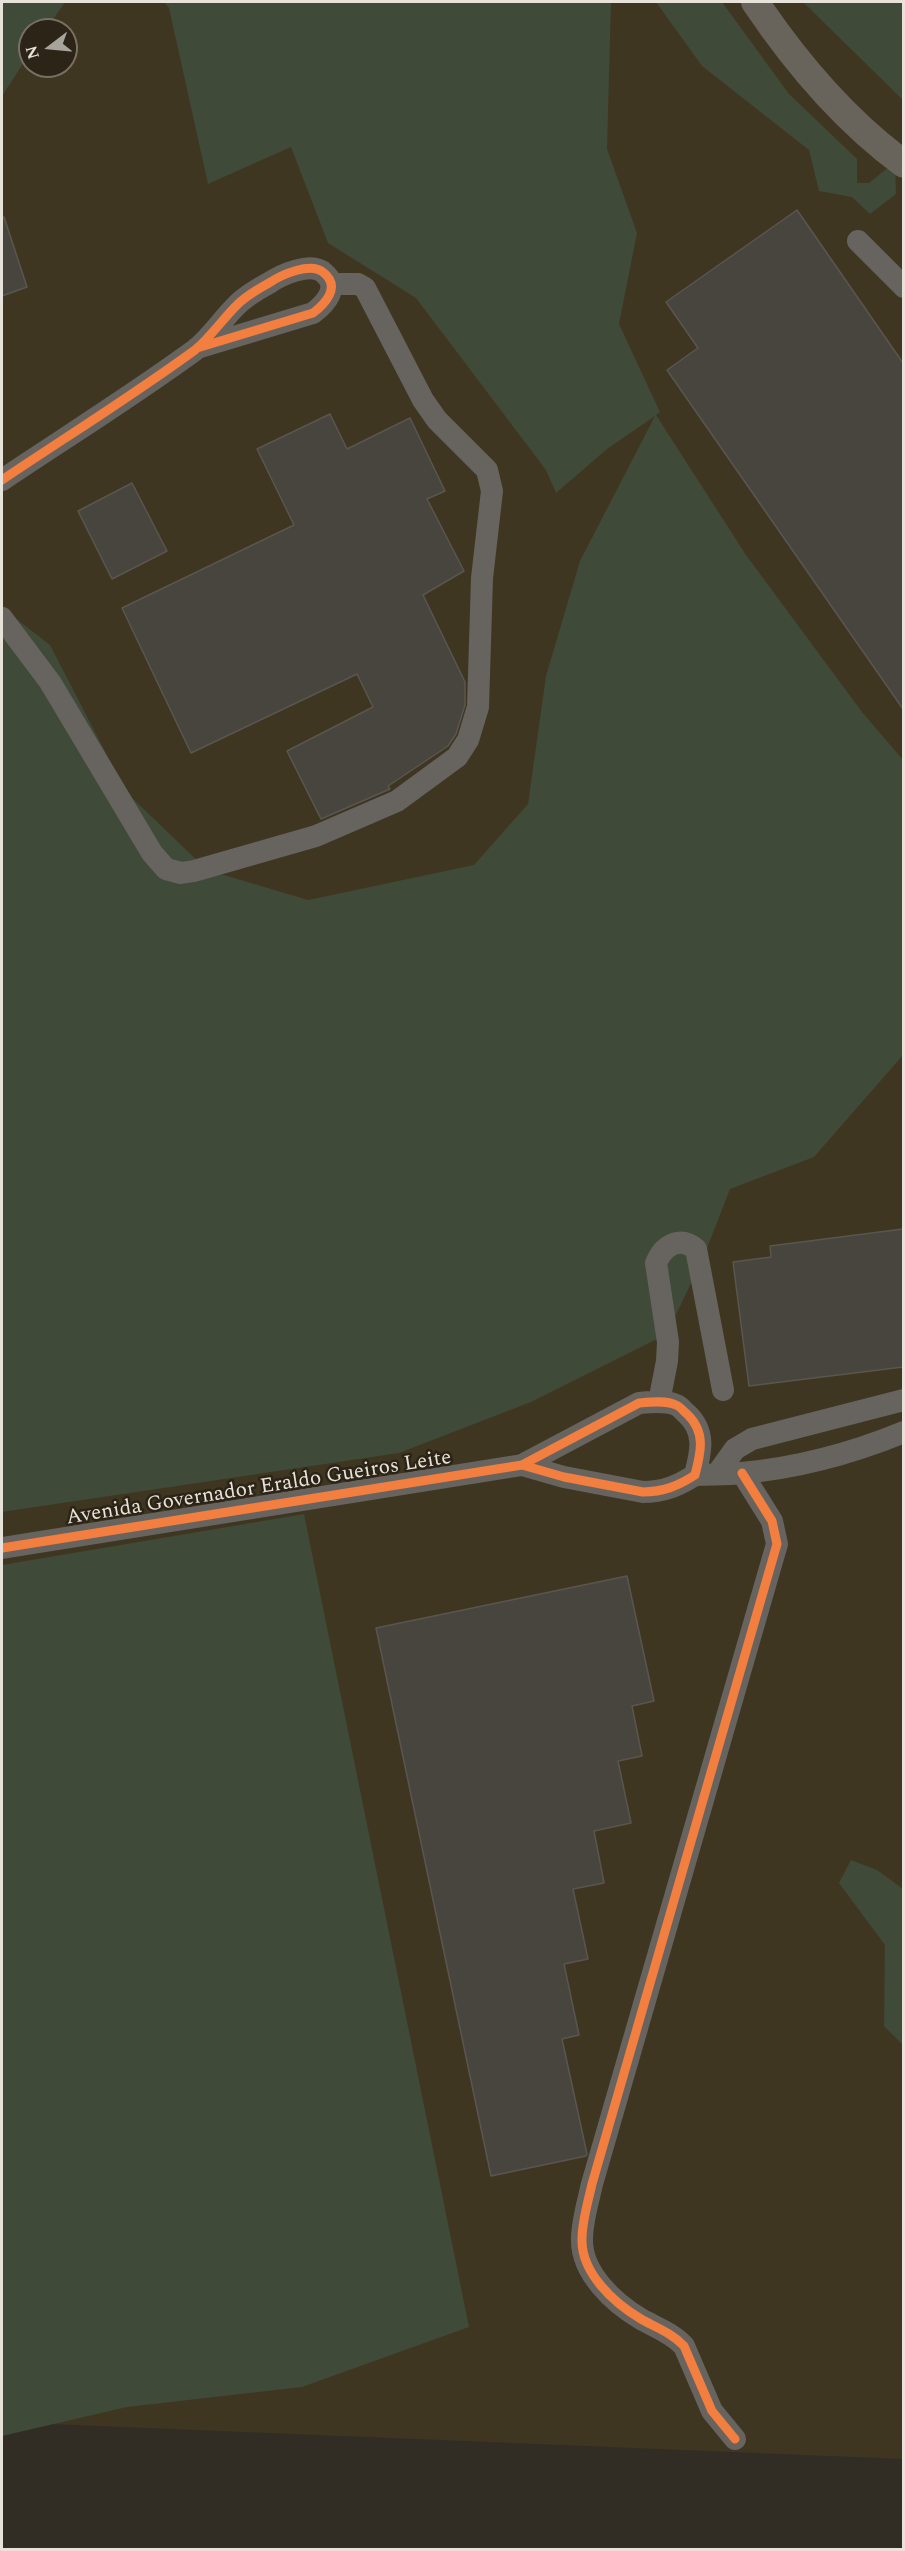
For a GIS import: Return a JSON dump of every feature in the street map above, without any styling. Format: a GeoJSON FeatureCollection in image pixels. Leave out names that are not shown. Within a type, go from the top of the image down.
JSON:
{"type":"FeatureCollection","features":[{"type":"Feature","properties":{"kind":"main road"},"geometry":{"type":"LineString","coordinates":[[755,2],[776,33],[835,105],[861,131],[903,164]]}},
{"type":"Feature","properties":{"kind":"street"},"geometry":{"type":"LineString","coordinates":[[858,241],[903,287]]}},
{"type":"Feature","properties":{"kind":"street"},"geometry":{"type":"LineString","coordinates":[[2,480],[197,348],[237,304],[270,282],[304,269],[318,270],[325,274],[331,284],[330,295],[325,304],[313,313],[197,348]]}},
{"type":"Feature","properties":{"kind":"street"},"geometry":{"type":"LineString","coordinates":[[2,618],[50,682],[152,853],[160,864],[172,872],[194,872],[316,837],[397,801],[457,757],[468,740],[474,724],[481,688],[482,578],[491,483],[487,470],[437,420],[423,400],[370,295],[358,284],[331,284]]}},
{"type":"Feature","properties":{"kind":"street"},"geometry":{"type":"LineString","coordinates":[[706,1474],[701,1452],[700,1432],[677,1405],[659,1402],[667,1361],[668,1342],[656,1263],[660,1253],[667,1246],[676,1244],[692,1246],[696,1249],[723,1390]]}},
{"type":"Feature","properties":{"kind":"street"},"geometry":{"type":"LineString","coordinates":[[706,1474],[735,1449],[752,1439],[903,1400]]}},
{"type":"Feature","properties":{"kind":"street","name":"Avenida Governador Eraldo Gueiros Leite"},"geometry":{"type":"LineString","coordinates":[[2,1548],[522,1465],[639,1402],[659,1402]]}},
{"type":"Feature","properties":{"kind":"street"},"geometry":{"type":"LineString","coordinates":[[706,1474],[742,1473],[819,1459],[874,1444],[903,1432]]}},
{"type":"Feature","properties":{"kind":"street","name":"Avenida Governador Eraldo Gueiros Leite"},"geometry":{"type":"LineString","coordinates":[[522,1465],[564,1477],[643,1492],[666,1490],[706,1474]]}},
{"type":"Feature","properties":{"kind":"street"},"geometry":{"type":"LineString","coordinates":[[735,2439],[712,2411],[684,2346],[612,2298],[596,2279],[587,2262],[582,2238],[592,2184],[777,1544],[772,1521],[742,1473]]}},
{"type":"Feature","properties":{"kind":"shaded area"},"geometry":{"type":"Polygon","coordinates":[[[2,2],[903,2],[903,2459],[2,2422],[2,2]]]}},
{"type":"Feature","properties":{"kind":"green space"},"geometry":{"type":"Polygon","coordinates":[[[2,2],[65,2],[54,18],[18,18],[18,71],[2,96],[2,2]]]}},
{"type":"Feature","properties":{"kind":"green space"},"geometry":{"type":"Polygon","coordinates":[[[164,2],[611,2],[607,149],[637,233],[619,324],[660,412],[656,415],[746,555],[862,712],[903,760],[903,1055],[814,1157],[730,1189],[706,1251],[667,1334],[531,1402],[399,1453],[2,1512],[2,608],[50,645],[126,792],[207,870],[308,900],[474,865],[528,804],[546,676],[580,561],[655,416],[607,449],[556,493],[546,470],[416,298],[328,243],[291,147],[208,184],[169,8],[164,2]]]}},
{"type":"Feature","properties":{"kind":"green space"},"geometry":{"type":"Polygon","coordinates":[[[656,2],[722,2],[789,94],[857,159],[857,183],[869,183],[895,162],[896,194],[870,214],[852,197],[819,191],[809,150],[702,66],[656,2]]]}},
{"type":"Feature","properties":{"kind":"green space"},"geometry":{"type":"Polygon","coordinates":[[[803,2],[903,2],[903,100],[803,2]]]}},
{"type":"Feature","properties":{"kind":"green space"},"geometry":{"type":"Polygon","coordinates":[[[304,1514],[469,2327],[302,2387],[127,2407],[2,2436],[2,1565],[304,1514]]]}},
{"type":"Feature","properties":{"kind":"green space"},"geometry":{"type":"Polygon","coordinates":[[[851,1860],[877,1870],[903,1889],[903,2045],[884,2026],[885,1945],[839,1883],[851,1860]]]}},
{"type":"Feature","properties":{"kind":"building"},"geometry":{"type":"Polygon","coordinates":[[[797,210],[903,363],[903,709],[667,370],[698,348],[666,302],[797,210]]]}},
{"type":"Feature","properties":{"kind":"building"},"geometry":{"type":"Polygon","coordinates":[[[4,217],[27,287],[2,296],[2,218],[4,217]]]}},
{"type":"Feature","properties":{"kind":"building"},"geometry":{"type":"Polygon","coordinates":[[[330,414],[347,449],[410,418],[445,491],[427,499],[464,571],[423,595],[465,682],[465,705],[456,734],[448,746],[388,786],[390,789],[321,819],[287,751],[373,707],[357,674],[191,753],[122,608],[294,525],[257,449],[330,414]]]}},
{"type":"Feature","properties":{"kind":"building"},"geometry":{"type":"Polygon","coordinates":[[[132,483],[167,551],[112,579],[78,511],[132,483]]]}},
{"type":"Feature","properties":{"kind":"building"},"geometry":{"type":"Polygon","coordinates":[[[903,1229],[903,1367],[749,1386],[733,1262],[771,1257],[770,1246],[903,1229]]]}},
{"type":"Feature","properties":{"kind":"building"},"geometry":{"type":"Polygon","coordinates":[[[627,1576],[654,1701],[632,1706],[642,1756],[618,1761],[631,1823],[594,1831],[604,1883],[573,1889],[588,1959],[564,1964],[579,2035],[562,2039],[587,2154],[491,2176],[376,1628],[627,1576]]]}},
{"type":"Feature","properties":{"kind":"cycle path"},"geometry":{"type":"LineString","coordinates":[[2,480],[195,350],[239,303],[256,291],[296,270],[312,268],[329,278],[331,284],[329,295],[313,313],[197,348]]}},
{"type":"Feature","properties":{"kind":"cycle path"},"geometry":{"type":"LineString","coordinates":[[2,1548],[522,1465],[639,1403],[672,1403],[693,1421],[699,1435],[700,1450],[695,1475],[664,1490],[643,1492],[564,1477],[522,1465]]}},
{"type":"Feature","properties":{"kind":"cycle path"},"geometry":{"type":"LineString","coordinates":[[735,2439],[712,2411],[684,2346],[669,2334],[620,2305],[610,2296],[587,2264],[582,2239],[592,2184],[777,1544],[772,1521],[742,1473]]}}]}
